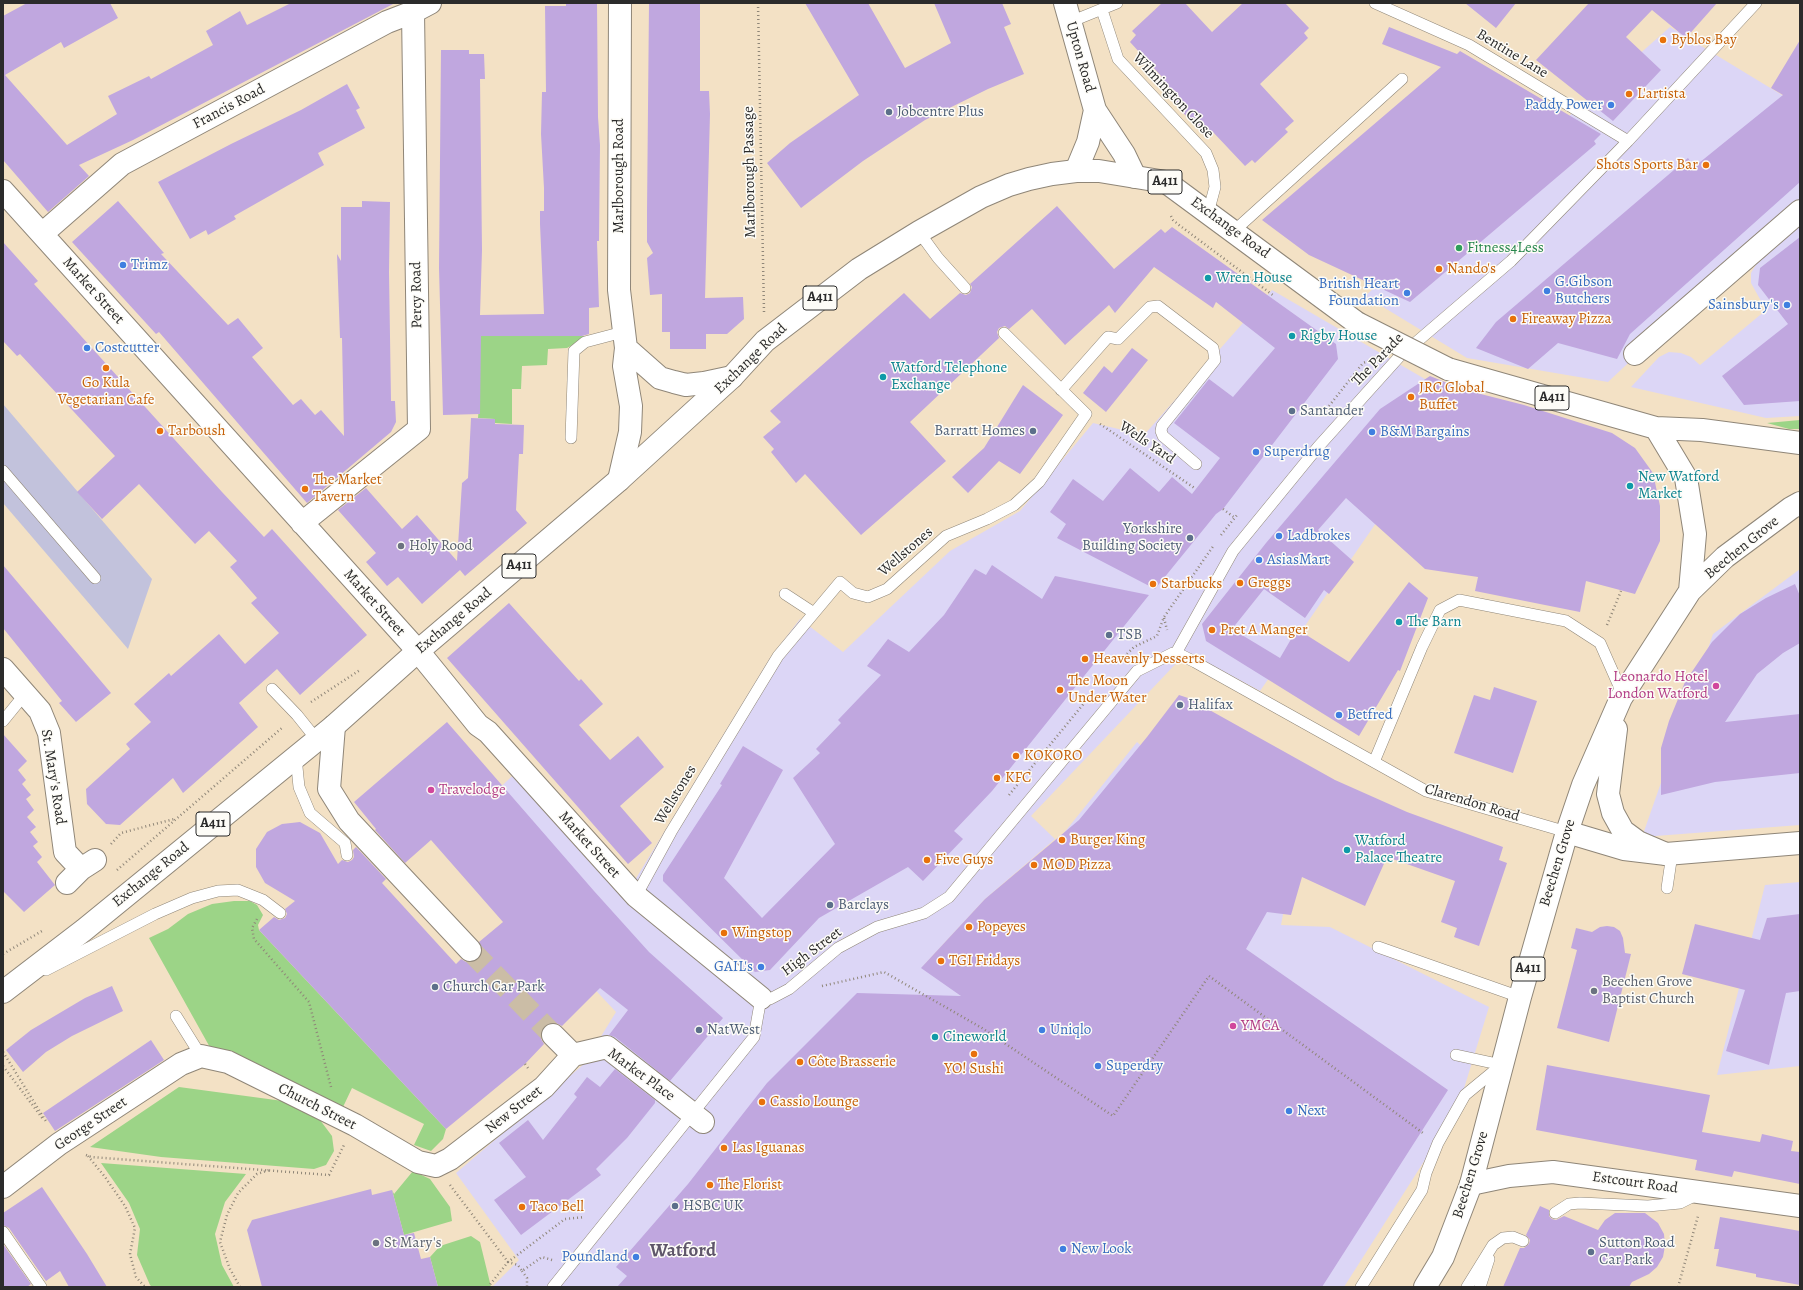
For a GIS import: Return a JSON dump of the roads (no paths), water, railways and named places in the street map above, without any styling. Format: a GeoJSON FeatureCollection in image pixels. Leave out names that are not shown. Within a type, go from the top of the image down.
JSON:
{"type":"FeatureCollection","features":[{"type":"Feature","properties":{"kind":"street","name":"Marlborough Road"},"geometry":{"type":"LineString","coordinates":[[619,480],[630,432],[631,406],[624,366],[625,340],[619,290],[620,3]]}},
{"type":"Feature","properties":{"kind":"street","name":"Francis Road"},"geometry":{"type":"LineString","coordinates":[[42,234],[122,164],[387,22],[422,8]]}},
{"type":"Feature","properties":{"kind":"street","name":"Percy Road"},"geometry":{"type":"LineString","coordinates":[[302,523],[418,429],[422,8]]}},
{"type":"Feature","properties":{"kind":"street","name":"Upton Road"},"geometry":{"type":"LineString","coordinates":[[1068,12],[1096,110],[1124,154],[1135,177]]}},
{"type":"Feature","properties":{"kind":"street","name":"Upton Road"},"geometry":{"type":"LineString","coordinates":[[1076,172],[1088,142],[1096,110]]}},
{"type":"Feature","properties":{"kind":"street","name":"Exchange Road"},"geometry":{"type":"LineString","coordinates":[[4,991],[84,930],[334,726],[418,651],[619,480],[732,377],[765,341],[859,268],[981,197],[1009,185],[1052,174],[1099,171],[1166,182],[1357,323],[1448,369],[1656,428]]}},
{"type":"Feature","properties":{"kind":"street","name":"Market Street"},"geometry":{"type":"LineString","coordinates":[[3,192],[418,651],[478,725],[488,732],[636,896],[761,998]]}},
{"type":"Feature","properties":{"kind":"street"},"geometry":{"type":"LineString","coordinates":[[1636,354],[1800,211]]}},
{"type":"Feature","properties":{"kind":"street"},"geometry":{"type":"LineString","coordinates":[[625,340],[660,378],[686,385],[732,377]]}},
{"type":"Feature","properties":{"kind":"street","name":"A411"},"geometry":{"type":"LineString","coordinates":[[1656,428],[1702,430],[1800,443]]}},
{"type":"Feature","properties":{"kind":"street","name":"A411"},"geometry":{"type":"LineString","coordinates":[[1656,428],[1686,478],[1695,534],[1690,591]]}},
{"type":"Feature","properties":{"kind":"street","name":"Beechen Grove"},"geometry":{"type":"LineString","coordinates":[[1425,1287],[1443,1257],[1471,1184],[1520,997],[1567,832],[1583,785],[1622,697],[1690,591],[1725,557],[1791,508],[1800,503]]}},
{"type":"Feature","properties":{"kind":"street","name":"St. Mary's Road"},"geometry":{"type":"LineString","coordinates":[[3,669],[40,711],[49,734],[65,852],[81,871]]}},
{"type":"Feature","properties":{"kind":"street"},"geometry":{"type":"LineString","coordinates":[[1622,697],[1612,755],[1608,794],[1613,813],[1623,831],[1638,842],[1669,854]]}},
{"type":"Feature","properties":{"kind":"street"},"geometry":{"type":"LineString","coordinates":[[334,726],[328,789],[349,820],[470,950]]}},
{"type":"Feature","properties":{"kind":"street","name":"Clarendon Road"},"geometry":{"type":"LineString","coordinates":[[1567,832],[1624,849],[1669,854],[1800,843]]}},
{"type":"Feature","properties":{"kind":"street"},"geometry":{"type":"LineString","coordinates":[[553,1035],[573,1055]]}},
{"type":"Feature","properties":{"kind":"street","name":"Market Place"},"geometry":{"type":"LineString","coordinates":[[573,1055],[607,1047],[698,1118]]}},
{"type":"Feature","properties":{"kind":"street","name":"New Street"},"geometry":{"type":"LineString","coordinates":[[443,1163],[544,1087],[573,1055]]}},
{"type":"Feature","properties":{"kind":"street","name":"George Street"},"geometry":{"type":"LineString","coordinates":[[3,1187],[62,1138],[181,1064],[201,1056]]}},
{"type":"Feature","properties":{"kind":"street","name":"Church Street"},"geometry":{"type":"LineString","coordinates":[[201,1056],[228,1062],[355,1125],[418,1162],[443,1163]]}},
{"type":"Feature","properties":{"kind":"street","name":"Estcourt Road"},"geometry":{"type":"LineString","coordinates":[[1471,1184],[1509,1176],[1553,1172],[1800,1206]]}},
{"type":"Feature","properties":{"kind":"lane"},"geometry":{"type":"LineString","coordinates":[[1068,12],[1102,10],[1117,3]]}},
{"type":"Feature","properties":{"kind":"lane","name":"Bentine Lane"},"geometry":{"type":"LineString","coordinates":[[1375,3],[1469,45],[1628,141]]}},
{"type":"Feature","properties":{"kind":"lane","name":"The Parade"},"geometry":{"type":"LineString","coordinates":[[1174,653],[1233,551],[1318,447],[1399,357],[1511,261],[1628,141],[1756,3]]}},
{"type":"Feature","properties":{"kind":"lane","name":"Wilmington Close"},"geometry":{"type":"LineString","coordinates":[[1102,10],[1118,58],[1206,153],[1213,170],[1215,188],[1208,213]]}},
{"type":"Feature","properties":{"kind":"lane"},"geometry":{"type":"LineString","coordinates":[[1234,231],[1402,79]]}},
{"type":"Feature","properties":{"kind":"lane"},"geometry":{"type":"LineString","coordinates":[[919,232],[938,258],[965,288]]}},
{"type":"Feature","properties":{"kind":"lane"},"geometry":{"type":"LineString","coordinates":[[1004,333],[1061,390],[1108,337],[1118,339],[1150,307],[1158,306],[1213,348],[1215,360],[1162,426],[1161,431],[1163,436],[1196,464]]}},
{"type":"Feature","properties":{"kind":"lane"},"geometry":{"type":"LineString","coordinates":[[571,438],[574,351],[585,342],[625,340]]}},
{"type":"Feature","properties":{"kind":"lane","name":"Wellstones"},"geometry":{"type":"LineString","coordinates":[[636,896],[671,832],[778,656],[840,582],[853,593],[868,597],[887,589],[946,536],[987,519],[1014,505],[1039,482],[1086,414],[1061,390]]}},
{"type":"Feature","properties":{"kind":"lane"},"geometry":{"type":"LineString","coordinates":[[3,471],[95,578]]}},
{"type":"Feature","properties":{"kind":"lane"},"geometry":{"type":"LineString","coordinates":[[785,594],[814,613]]}},
{"type":"Feature","properties":{"kind":"lane"},"geometry":{"type":"LineString","coordinates":[[1374,762],[1422,647],[1440,610],[1459,600],[1566,621],[1600,643],[1622,697]]}},
{"type":"Feature","properties":{"kind":"lane","name":"Clarendon Road"},"geometry":{"type":"LineString","coordinates":[[1174,653],[1426,791],[1567,832]]}},
{"type":"Feature","properties":{"kind":"lane","name":"High Street"},"geometry":{"type":"LineString","coordinates":[[761,998],[770,999],[789,989],[838,948],[877,927],[924,913],[948,897],[1137,671],[1174,653]]}},
{"type":"Feature","properties":{"kind":"lane"},"geometry":{"type":"LineString","coordinates":[[272,689],[297,715],[317,740]]}},
{"type":"Feature","properties":{"kind":"lane"},"geometry":{"type":"LineString","coordinates":[[3,721],[25,694]]}},
{"type":"Feature","properties":{"kind":"lane"},"geometry":{"type":"LineString","coordinates":[[296,757],[299,787],[310,813],[345,843],[347,855]]}},
{"type":"Feature","properties":{"kind":"lane"},"geometry":{"type":"LineString","coordinates":[[1667,888],[1669,854]]}},
{"type":"Feature","properties":{"kind":"lane"},"geometry":{"type":"LineString","coordinates":[[4,991],[155,914],[192,898],[218,891],[238,890],[263,900],[280,913]]}},
{"type":"Feature","properties":{"kind":"lane"},"geometry":{"type":"LineString","coordinates":[[1378,947],[1520,997]]}},
{"type":"Feature","properties":{"kind":"lane"},"geometry":{"type":"LineString","coordinates":[[553,1287],[610,1215],[698,1118],[754,1037],[761,998]]}},
{"type":"Feature","properties":{"kind":"lane"},"geometry":{"type":"LineString","coordinates":[[176,1016],[201,1056]]}},
{"type":"Feature","properties":{"kind":"lane"},"geometry":{"type":"LineString","coordinates":[[1456,1055],[1502,1065]]}},
{"type":"Feature","properties":{"kind":"lane"},"geometry":{"type":"LineString","coordinates":[[1361,1287],[1422,1190],[1426,1173],[1438,1143],[1465,1095],[1502,1065]]}},
{"type":"Feature","properties":{"kind":"lane"},"geometry":{"type":"LineString","coordinates":[[1556,1213],[1568,1204],[1580,1203],[1648,1206],[1680,1203],[1704,1192]]}},
{"type":"Feature","properties":{"kind":"lane"},"geometry":{"type":"LineString","coordinates":[[3,1232],[41,1287]]}},
{"type":"Feature","properties":{"kind":"lane"},"geometry":{"type":"LineString","coordinates":[[1467,1287],[1493,1244],[1503,1238],[1513,1237],[1523,1241]]}},
{"type":"Feature","properties":{"kind":"lane"},"geometry":{"type":"LineString","coordinates":[[1480,1287],[1493,1244]]}},
{"type":"Feature","properties":{"kind":"tunnel"},"geometry":{"type":"LineString","coordinates":[[470,950],[553,1035]]}},
{"type":"Feature","properties":{"kind":"place","name":"Byblos Bay"},"geometry":{"type":"Point","coordinates":[1663,40]}},
{"type":"Feature","properties":{"kind":"place","name":"L'artista"},"geometry":{"type":"Point","coordinates":[1629,94]}},
{"type":"Feature","properties":{"kind":"place","name":"Paddy Power"},"geometry":{"type":"Point","coordinates":[1611,105]}},
{"type":"Feature","properties":{"kind":"place","name":"Jobcentre Plus"},"geometry":{"type":"Point","coordinates":[889,112]}},
{"type":"Feature","properties":{"kind":"place","name":"Shots Sports Bar"},"geometry":{"type":"Point","coordinates":[1706,165]}},
{"type":"Feature","properties":{"kind":"place","name":"Fitness4Less"},"geometry":{"type":"Point","coordinates":[1459,248]}},
{"type":"Feature","properties":{"kind":"place","name":"Trimz"},"geometry":{"type":"Point","coordinates":[123,265]}},
{"type":"Feature","properties":{"kind":"place","name":"Nando's"},"geometry":{"type":"Point","coordinates":[1439,269]}},
{"type":"Feature","properties":{"kind":"place","name":"Wren House"},"geometry":{"type":"Point","coordinates":[1208,278]}},
{"type":"Feature","properties":{"kind":"place","name":"G.Gibson Butchers"},"geometry":{"type":"Point","coordinates":[1547,291]}},
{"type":"Feature","properties":{"kind":"place","name":"British Heart Foundation"},"geometry":{"type":"Point","coordinates":[1407,293]}},
{"type":"Feature","properties":{"kind":"place","name":"Sainsbury's"},"geometry":{"type":"Point","coordinates":[1787,305]}},
{"type":"Feature","properties":{"kind":"place","name":"Fireaway Pizza"},"geometry":{"type":"Point","coordinates":[1513,319]}},
{"type":"Feature","properties":{"kind":"place","name":"Rigby House"},"geometry":{"type":"Point","coordinates":[1292,336]}},
{"type":"Feature","properties":{"kind":"place","name":"Costcutter"},"geometry":{"type":"Point","coordinates":[87,348]}},
{"type":"Feature","properties":{"kind":"place","name":"Go Kula Vegetarian Cafe"},"geometry":{"type":"Point","coordinates":[106,368]}},
{"type":"Feature","properties":{"kind":"place","name":"Watford Telephone Exchange"},"geometry":{"type":"Point","coordinates":[883,377]}},
{"type":"Feature","properties":{"kind":"place","name":"JRC Global Buffet"},"geometry":{"type":"Point","coordinates":[1411,397]}},
{"type":"Feature","properties":{"kind":"place","name":"Santander"},"geometry":{"type":"Point","coordinates":[1292,411]}},
{"type":"Feature","properties":{"kind":"place","name":"Tarboush"},"geometry":{"type":"Point","coordinates":[160,431]}},
{"type":"Feature","properties":{"kind":"place","name":"Barratt Homes"},"geometry":{"type":"Point","coordinates":[1033,431]}},
{"type":"Feature","properties":{"kind":"place","name":"B&M Bargains"},"geometry":{"type":"Point","coordinates":[1372,432]}},
{"type":"Feature","properties":{"kind":"place","name":"Superdrug"},"geometry":{"type":"Point","coordinates":[1256,452]}},
{"type":"Feature","properties":{"kind":"place","name":"New Watford Market"},"geometry":{"type":"Point","coordinates":[1630,486]}},
{"type":"Feature","properties":{"kind":"place","name":"The Market Tavern"},"geometry":{"type":"Point","coordinates":[305,489]}},
{"type":"Feature","properties":{"kind":"place","name":"Ladbrokes"},"geometry":{"type":"Point","coordinates":[1279,536]}},
{"type":"Feature","properties":{"kind":"place","name":"Yorkshire Building Society"},"geometry":{"type":"Point","coordinates":[1190,538]}},
{"type":"Feature","properties":{"kind":"place","name":"Holy Rood"},"geometry":{"type":"Point","coordinates":[401,546]}},
{"type":"Feature","properties":{"kind":"place","name":"AsiasMart"},"geometry":{"type":"Point","coordinates":[1259,560]}},
{"type":"Feature","properties":{"kind":"place","name":"Greggs"},"geometry":{"type":"Point","coordinates":[1240,583]}},
{"type":"Feature","properties":{"kind":"place","name":"Starbucks"},"geometry":{"type":"Point","coordinates":[1153,584]}},
{"type":"Feature","properties":{"kind":"place","name":"The Barn"},"geometry":{"type":"Point","coordinates":[1399,622]}},
{"type":"Feature","properties":{"kind":"place","name":"Pret A Manger"},"geometry":{"type":"Point","coordinates":[1212,630]}},
{"type":"Feature","properties":{"kind":"place","name":"TSB"},"geometry":{"type":"Point","coordinates":[1109,635]}},
{"type":"Feature","properties":{"kind":"place","name":"Heavenly Desserts"},"geometry":{"type":"Point","coordinates":[1085,659]}},
{"type":"Feature","properties":{"kind":"place","name":"Leonardo Hotel London Watford"},"geometry":{"type":"Point","coordinates":[1716,686]}},
{"type":"Feature","properties":{"kind":"place","name":"The Moon Under Water"},"geometry":{"type":"Point","coordinates":[1060,690]}},
{"type":"Feature","properties":{"kind":"place","name":"Halifax"},"geometry":{"type":"Point","coordinates":[1180,705]}},
{"type":"Feature","properties":{"kind":"place","name":"Betfred"},"geometry":{"type":"Point","coordinates":[1339,715]}},
{"type":"Feature","properties":{"kind":"place","name":"KOKORO"},"geometry":{"type":"Point","coordinates":[1016,756]}},
{"type":"Feature","properties":{"kind":"place","name":"KFC"},"geometry":{"type":"Point","coordinates":[997,778]}},
{"type":"Feature","properties":{"kind":"place","name":"Travelodge"},"geometry":{"type":"Point","coordinates":[431,790]}},
{"type":"Feature","properties":{"kind":"place","name":"Burger King"},"geometry":{"type":"Point","coordinates":[1062,840]}},
{"type":"Feature","properties":{"kind":"place","name":"Watford Palace Theatre"},"geometry":{"type":"Point","coordinates":[1347,850]}},
{"type":"Feature","properties":{"kind":"place","name":"Five Guys"},"geometry":{"type":"Point","coordinates":[927,860]}},
{"type":"Feature","properties":{"kind":"place","name":"MOD Pizza"},"geometry":{"type":"Point","coordinates":[1034,865]}},
{"type":"Feature","properties":{"kind":"place","name":"Barclays"},"geometry":{"type":"Point","coordinates":[830,905]}},
{"type":"Feature","properties":{"kind":"place","name":"Popeyes"},"geometry":{"type":"Point","coordinates":[969,927]}},
{"type":"Feature","properties":{"kind":"place","name":"Wingstop"},"geometry":{"type":"Point","coordinates":[724,933]}},
{"type":"Feature","properties":{"kind":"place","name":"TGI Fridays"},"geometry":{"type":"Point","coordinates":[941,961]}},
{"type":"Feature","properties":{"kind":"place","name":"GAIL's"},"geometry":{"type":"Point","coordinates":[761,967]}},
{"type":"Feature","properties":{"kind":"place","name":"Church Car Park"},"geometry":{"type":"Point","coordinates":[435,987]}},
{"type":"Feature","properties":{"kind":"place","name":"Beechen Grove Baptist Church"},"geometry":{"type":"Point","coordinates":[1594,991]}},
{"type":"Feature","properties":{"kind":"place","name":"YMCA"},"geometry":{"type":"Point","coordinates":[1233,1026]}},
{"type":"Feature","properties":{"kind":"place","name":"NatWest"},"geometry":{"type":"Point","coordinates":[699,1030]}},
{"type":"Feature","properties":{"kind":"place","name":"Uniqlo"},"geometry":{"type":"Point","coordinates":[1042,1030]}},
{"type":"Feature","properties":{"kind":"place","name":"Cineworld"},"geometry":{"type":"Point","coordinates":[935,1037]}},
{"type":"Feature","properties":{"kind":"place","name":"YO! Sushi"},"geometry":{"type":"Point","coordinates":[974,1054]}},
{"type":"Feature","properties":{"kind":"place","name":"Côte Brasserie"},"geometry":{"type":"Point","coordinates":[800,1062]}},
{"type":"Feature","properties":{"kind":"place","name":"Superdry"},"geometry":{"type":"Point","coordinates":[1098,1066]}},
{"type":"Feature","properties":{"kind":"place","name":"Cassio Lounge"},"geometry":{"type":"Point","coordinates":[762,1102]}},
{"type":"Feature","properties":{"kind":"place","name":"Next"},"geometry":{"type":"Point","coordinates":[1289,1111]}},
{"type":"Feature","properties":{"kind":"place","name":"Las Iguanas"},"geometry":{"type":"Point","coordinates":[724,1148]}},
{"type":"Feature","properties":{"kind":"place","name":"The Florist"},"geometry":{"type":"Point","coordinates":[710,1185]}},
{"type":"Feature","properties":{"kind":"place","name":"HSBC UK"},"geometry":{"type":"Point","coordinates":[675,1206]}},
{"type":"Feature","properties":{"kind":"place","name":"Taco Bell"},"geometry":{"type":"Point","coordinates":[522,1207]}},
{"type":"Feature","properties":{"kind":"place","name":"St Mary's"},"geometry":{"type":"Point","coordinates":[376,1243]}},
{"type":"Feature","properties":{"kind":"place","name":"New Look"},"geometry":{"type":"Point","coordinates":[1063,1249]}},
{"type":"Feature","properties":{"kind":"place","name":"Sutton Road Car Park"},"geometry":{"type":"Point","coordinates":[1591,1252]}},
{"type":"Feature","properties":{"kind":"place","name":"Poundland"},"geometry":{"type":"Point","coordinates":[636,1257]}},
{"type":"Feature","properties":{"kind":"district","name":"Watford"},"geometry":{"type":"Point","coordinates":[683,1251]}}]}
